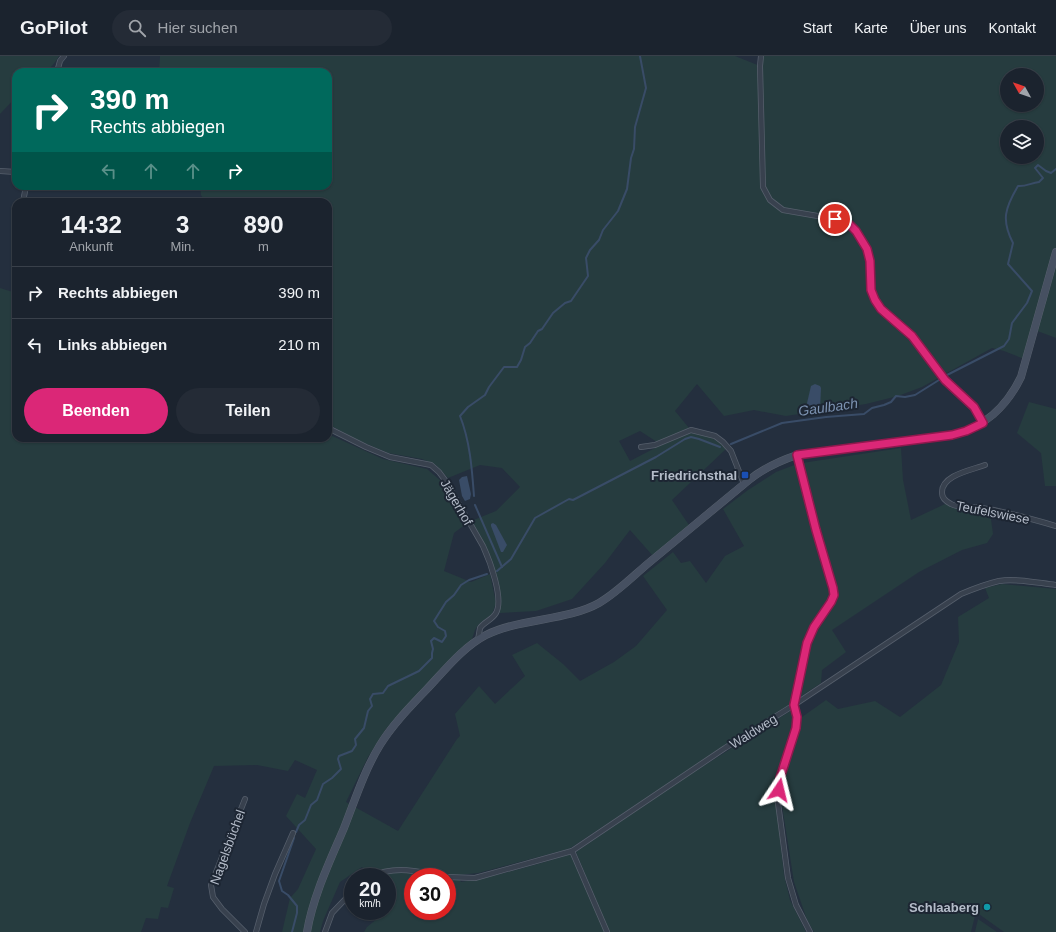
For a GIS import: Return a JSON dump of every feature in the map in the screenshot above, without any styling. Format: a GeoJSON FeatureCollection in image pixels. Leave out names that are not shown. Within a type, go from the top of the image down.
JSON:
{"type":"FeatureCollection","features":[{"type":"Feature","properties":{"kind":"main road"},"geometry":{"type":"LineString","coordinates":[[308,932],[310,916],[326,872],[364,778],[380,745],[392,728],[438,677],[463,652],[478,640],[505,628],[575,612],[600,602],[744,484],[762,470],[780,461],[797,455],[952,435],[966,431],[983,423],[1006,402],[1021,377],[1056,252]]}},
{"type":"Feature","properties":{"kind":"street"},"geometry":{"type":"LineString","coordinates":[[58,68],[60,61],[64,56]]}},
{"type":"Feature","properties":{"kind":"street"},"geometry":{"type":"LineString","coordinates":[[761,56],[763,187],[770,200],[783,210],[835,219],[850,225],[856,231],[867,249],[870,261],[871,290],[875,300],[881,309],[912,336],[945,380],[974,407],[983,423]]}},
{"type":"Feature","properties":{"kind":"street"},"geometry":{"type":"LineString","coordinates":[[0,171],[12,172]]}},
{"type":"Feature","properties":{"kind":"street","name":"Jägerhof"},"geometry":{"type":"LineString","coordinates":[[332,430],[390,457],[431,465],[445,480],[483,546],[488,557],[497,592],[497,610],[491,619],[480,628],[478,640]]}},
{"type":"Feature","properties":{"kind":"street"},"geometry":{"type":"LineString","coordinates":[[641,447],[655,445],[691,430],[715,436],[731,451],[744,484]]}},
{"type":"Feature","properties":{"kind":"street"},"geometry":{"type":"LineString","coordinates":[[797,455],[834,595],[814,627],[807,643],[794,705],[797,717],[796,728],[780,778],[778,803],[788,878],[796,905],[810,932]]}},
{"type":"Feature","properties":{"kind":"street","name":"Teufelswiese"},"geometry":{"type":"LineString","coordinates":[[985,465],[953,476],[948,480],[942,491],[945,500],[953,505],[980,507],[1056,526]]}},
{"type":"Feature","properties":{"kind":"street","name":"Waldweg"},"geometry":{"type":"LineString","coordinates":[[456,877],[475,878],[572,851],[960,594],[987,584],[1001,581],[1056,585]]}},
{"type":"Feature","properties":{"kind":"street","name":"Nagelsbüchel"},"geometry":{"type":"LineString","coordinates":[[245,799],[211,885],[213,897],[222,909],[245,932]]}},
{"type":"Feature","properties":{"kind":"street"},"geometry":{"type":"LineString","coordinates":[[256,932],[266,898],[293,833]]}},
{"type":"Feature","properties":{"kind":"street"},"geometry":{"type":"LineString","coordinates":[[572,851],[607,932]]}},
{"type":"Feature","properties":{"kind":"street"},"geometry":{"type":"LineString","coordinates":[[325,932],[332,913],[344,900]]}},
{"type":"Feature","properties":{"kind":"green space"},"geometry":{"type":"Polygon","coordinates":[[[0,56],[59,56],[55,63],[49,68],[12,68],[12,101],[0,114],[0,56]]]}},
{"type":"Feature","properties":{"kind":"green space"},"geometry":{"type":"Polygon","coordinates":[[[160,56],[735,56],[760,66],[761,56],[1056,56],[1056,338],[1032,329],[1024,359],[992,348],[945,374],[913,334],[895,318],[903,333],[940,377],[922,387],[898,396],[866,404],[786,416],[754,410],[724,416],[697,384],[675,411],[689,428],[657,442],[640,431],[619,441],[630,461],[657,447],[690,433],[710,437],[726,449],[672,500],[689,525],[653,556],[630,530],[605,563],[572,599],[536,611],[499,613],[500,600],[496,576],[483,542],[471,521],[496,511],[520,487],[502,468],[480,465],[448,478],[436,465],[422,459],[388,453],[355,439],[332,426],[332,198],[203,198],[200,190],[332,190],[332,68],[159,68],[160,56]]]}},
{"type":"Feature","properties":{"kind":"green space"},"geometry":{"type":"Polygon","coordinates":[[[0,288],[12,292],[12,442],[332,442],[332,436],[383,459],[427,469],[441,481],[466,524],[454,533],[444,571],[471,582],[490,574],[496,603],[492,614],[478,625],[472,639],[457,652],[386,729],[368,757],[346,802],[398,831],[460,736],[455,714],[479,686],[495,704],[525,676],[512,655],[537,643],[563,664],[580,681],[614,662],[636,646],[667,610],[643,576],[673,552],[681,563],[690,561],[706,583],[725,556],[744,546],[723,509],[748,490],[776,472],[797,464],[832,592],[828,605],[805,641],[799,663],[793,703],[569,849],[478,873],[458,875],[461,882],[475,880],[571,854],[605,932],[364,932],[367,927],[376,920],[396,920],[396,868],[362,867],[344,868],[344,879],[340,882],[323,921],[320,932],[282,932],[290,898],[298,889],[316,849],[286,816],[297,794],[305,798],[317,770],[295,760],[288,771],[257,765],[214,766],[190,823],[167,886],[174,888],[168,908],[161,907],[158,919],[146,918],[141,932],[0,932],[0,288]]]}},
{"type":"Feature","properties":{"kind":"green space"},"geometry":{"type":"Polygon","coordinates":[[[1029,402],[1056,409],[1056,486],[1045,486],[1041,453],[1017,433],[1029,402]]]}},
{"type":"Feature","properties":{"kind":"green space"},"geometry":{"type":"Polygon","coordinates":[[[901,448],[903,480],[911,520],[945,504],[957,508],[990,512],[993,534],[987,543],[962,550],[919,572],[832,630],[846,652],[822,670],[821,683],[797,699],[808,645],[837,594],[818,529],[802,463],[901,448]]]}},
{"type":"Feature","properties":{"kind":"green space"},"geometry":{"type":"Polygon","coordinates":[[[1002,584],[1056,589],[1056,932],[1004,932],[976,912],[971,932],[814,932],[807,920],[794,882],[781,799],[786,766],[802,717],[826,700],[838,709],[875,701],[900,717],[941,685],[959,642],[958,617],[989,598],[985,588],[1002,584]]]}},
{"type":"Feature","properties":{"kind":"green space"},"geometry":{"type":"Polygon","coordinates":[[[792,710],[793,720],[779,771],[776,802],[784,875],[790,900],[806,932],[609,932],[576,852],[683,779],[792,710]]]}},
{"type":"Feature","properties":{"kind":"green space"},"geometry":{"type":"Polygon","coordinates":[[[978,919],[997,932],[975,932],[978,919]]]}},
{"type":"Feature","properties":{"kind":"water"},"geometry":{"type":"Polygon","coordinates":[[[815,384],[821,388],[820,409],[818,411],[809,412],[806,410],[807,403],[811,386],[815,384]]]}},
{"type":"Feature","properties":{"kind":"water"},"geometry":{"type":"Polygon","coordinates":[[[467,476],[471,494],[470,499],[465,501],[462,496],[459,480],[462,477],[467,476]]]}},
{"type":"Feature","properties":{"kind":"water"},"geometry":{"type":"Polygon","coordinates":[[[493,523],[496,525],[507,545],[503,552],[501,552],[491,526],[493,523]]]}},
{"type":"Feature","properties":{"kind":"waterway"},"geometry":{"type":"LineString","coordinates":[[474,496],[468,445],[460,416],[468,407],[485,395],[504,367],[517,367],[525,347],[530,343],[538,331],[542,329],[553,313],[565,303],[571,301],[588,276],[586,258],[590,250],[599,240],[603,230],[618,211],[627,189],[631,158],[634,149],[635,127],[646,88],[640,56]]}},
{"type":"Feature","properties":{"kind":"waterway","name":"Gaulbach"},"geometry":{"type":"LineString","coordinates":[[731,444],[782,423],[864,414],[872,408],[891,402],[896,396],[905,397],[915,395],[947,375],[1004,346],[1009,339],[1012,323],[1027,303],[1032,291],[1008,264],[1013,243],[1007,227],[1006,214],[1010,201],[1018,186],[1039,182],[1043,178],[1035,168],[1038,165],[1051,173],[1056,169]]}},
{"type":"Feature","properties":{"kind":"waterway","name":"Gaulbach"},"geometry":{"type":"LineString","coordinates":[[497,571],[511,559],[535,518],[569,499],[573,500],[656,457],[685,439],[691,437],[720,447]]}},
{"type":"Feature","properties":{"kind":"waterway"},"geometry":{"type":"LineString","coordinates":[[475,505],[502,567]]}},
{"type":"Feature","properties":{"kind":"waterway","name":"Gaulbach"},"geometry":{"type":"LineString","coordinates":[[296,832],[299,825],[305,820],[311,805],[317,800],[323,784],[341,769],[338,759],[339,756],[352,751],[356,745],[355,739],[364,728],[368,711],[372,706],[370,699],[373,694],[383,693],[388,686],[419,671],[432,658],[433,649],[431,641],[434,638],[442,642],[446,636],[445,631],[438,627],[434,621],[446,602],[454,595],[461,585],[469,580],[487,574]]}},
{"type":"Feature","properties":{"kind":"waterway","name":"Gaulbach"},"geometry":{"type":"LineString","coordinates":[[292,932],[297,913],[297,906],[288,895],[282,891],[279,881],[294,838]]}},
{"type":"Feature","properties":{"kind":"place","name":"Friedrichsthal"},"geometry":{"type":"Point","coordinates":[745,475]}},
{"type":"Feature","properties":{"kind":"place","name":"Schlaaberg"},"geometry":{"type":"Point","coordinates":[987,907]}},
{"type":"Feature","properties":{"kind":"route"},"geometry":{"type":"LineString","coordinates":[[779,790],[780,778],[796,728],[797,717],[794,705],[807,643],[814,627],[834,595],[797,455],[958,434],[983,423],[974,407],[945,380],[912,336],[881,309],[871,290],[870,261],[867,249],[861,238],[850,225],[835,219]]}}]}
